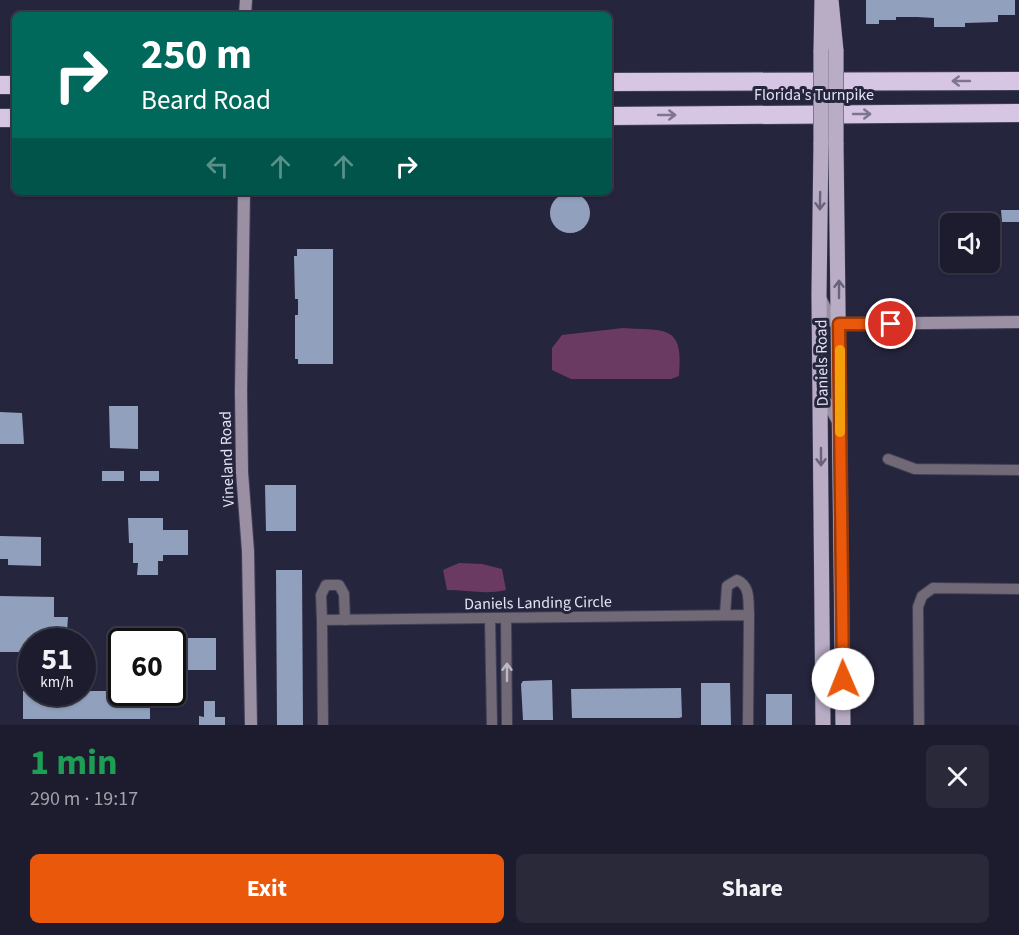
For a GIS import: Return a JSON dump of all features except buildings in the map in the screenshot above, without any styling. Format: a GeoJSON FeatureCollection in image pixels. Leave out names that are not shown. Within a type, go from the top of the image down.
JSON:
{"type":"FeatureCollection","features":[{"type":"Feature","properties":{"kind":"highway","name":"Florida's Turnpike"},"geometry":{"type":"LineString","coordinates":[[612,82],[1019,81]]}},
{"type":"Feature","properties":{"kind":"highway","name":"Florida's Turnpike"},"geometry":{"type":"LineString","coordinates":[[612,116],[1019,113]]}},
{"type":"Feature","properties":{"kind":"main road","name":"Daniels Road"},"geometry":{"type":"LineString","coordinates":[[822,0],[828,52]]}},
{"type":"Feature","properties":{"kind":"main road","name":"Daniels Road"},"geometry":{"type":"LineString","coordinates":[[831,0],[828,52],[829,143],[839,324],[843,725]]}},
{"type":"Feature","properties":{"kind":"main road","name":"Daniels Road"},"geometry":{"type":"LineString","coordinates":[[823,725],[819,295],[829,143]]}},
{"type":"Feature","properties":{"kind":"main road","name":"Vineland Road"},"geometry":{"type":"LineString","coordinates":[[243,195],[242,472],[248,550],[251,725]]}},
{"type":"Feature","properties":{"kind":"main road"},"geometry":{"type":"LineString","coordinates":[[819,295],[831,320],[839,324],[1019,322]]}},
{"type":"Feature","properties":{"kind":"main road"},"geometry":{"type":"LineString","coordinates":[[820,399],[829,405],[840,427]]}},
{"type":"Feature","properties":{"kind":"street"},"geometry":{"type":"LineString","coordinates":[[888,459],[915,469],[1019,470]]}},
{"type":"Feature","properties":{"kind":"street"},"geometry":{"type":"LineString","coordinates":[[725,615],[727,586],[737,580],[743,583],[748,591],[748,725]]}},
{"type":"Feature","properties":{"kind":"street"},"geometry":{"type":"LineString","coordinates":[[323,725],[322,620],[323,590],[326,585],[339,585],[344,594],[345,620]]}},
{"type":"Feature","properties":{"kind":"street"},"geometry":{"type":"LineString","coordinates":[[919,725],[918,607],[922,596],[933,588],[1019,589]]}},
{"type":"Feature","properties":{"kind":"street","name":"Daniels Landing Circle"},"geometry":{"type":"LineString","coordinates":[[322,620],[749,615]]}},
{"type":"Feature","properties":{"kind":"street"},"geometry":{"type":"LineString","coordinates":[[490,618],[492,725]]}},
{"type":"Feature","properties":{"kind":"street"},"geometry":{"type":"LineString","coordinates":[[507,618],[507,725]]}},
{"type":"Feature","properties":{"kind":"shaded area"},"geometry":{"type":"Polygon","coordinates":[[[623,328],[661,331],[675,339],[680,359],[679,376],[671,379],[571,379],[552,370],[552,348],[562,335],[623,328]]]}},
{"type":"Feature","properties":{"kind":"shaded area"},"geometry":{"type":"Polygon","coordinates":[[[459,563],[482,564],[502,569],[506,590],[484,592],[447,590],[443,570],[459,563]]]}},
{"type":"Feature","properties":{"kind":"slow traffic"},"geometry":{"type":"LineString","coordinates":[[840,350],[840,432]]}},
{"type":"Feature","properties":{"kind":"route"},"geometry":{"type":"LineString","coordinates":[[843,679],[839,324],[891,324]]}}]}
